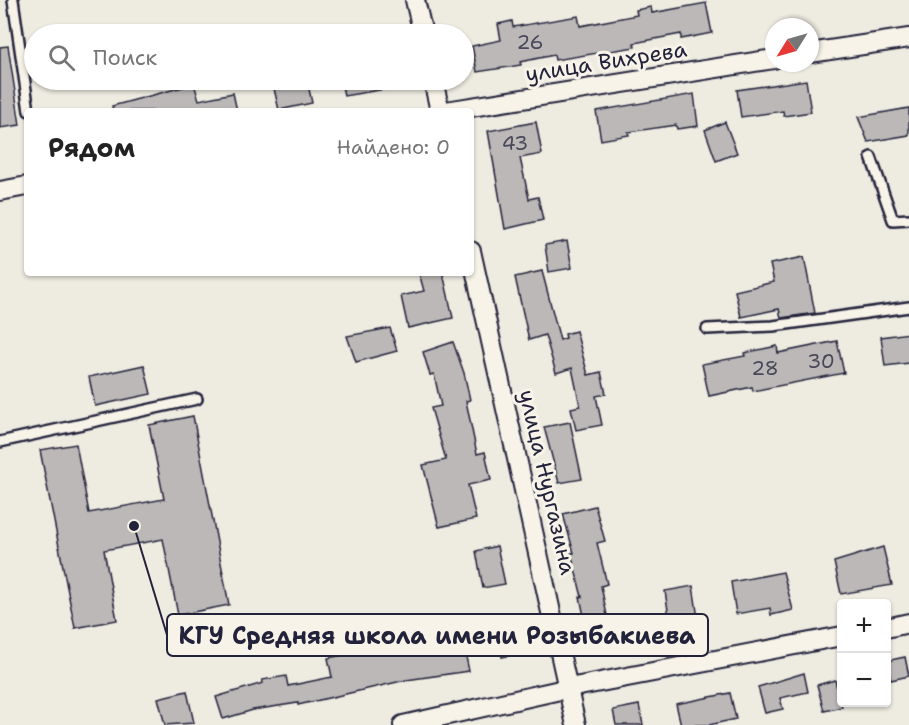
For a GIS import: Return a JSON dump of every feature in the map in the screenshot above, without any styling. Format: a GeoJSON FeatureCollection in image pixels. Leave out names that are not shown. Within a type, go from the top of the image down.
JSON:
{"type":"FeatureCollection","features":[{"type":"Feature","properties":{"kind":"street"},"geometry":{"type":"LineString","coordinates":[[415,0],[421,24]]}},
{"type":"Feature","properties":{"kind":"street"},"geometry":{"type":"LineString","coordinates":[[819,53],[909,38]]}},
{"type":"Feature","properties":{"kind":"street","name":"улица Вихрева"},"geometry":{"type":"LineString","coordinates":[[465,108],[765,60]]}},
{"type":"Feature","properties":{"kind":"street"},"geometry":{"type":"LineString","coordinates":[[435,90],[439,108]]}},
{"type":"Feature","properties":{"kind":"street"},"geometry":{"type":"LineString","coordinates":[[0,191],[24,187]]}},
{"type":"Feature","properties":{"kind":"street","name":"улица Нургазина"},"geometry":{"type":"LineString","coordinates":[[474,264],[576,725]]}},
{"type":"Feature","properties":{"kind":"street"},"geometry":{"type":"LineString","coordinates":[[891,627],[909,623]]}},
{"type":"Feature","properties":{"kind":"street"},"geometry":{"type":"LineString","coordinates":[[403,725],[569,688],[837,637]]}},
{"type":"Feature","properties":{"kind":"lane"},"geometry":{"type":"LineString","coordinates":[[13,0],[24,76]]}},
{"type":"Feature","properties":{"kind":"lane"},"geometry":{"type":"LineString","coordinates":[[26,90],[29,108]]}},
{"type":"Feature","properties":{"kind":"lane"},"geometry":{"type":"LineString","coordinates":[[871,157],[893,220],[909,219]]}},
{"type":"Feature","properties":{"kind":"lane"},"geometry":{"type":"LineString","coordinates":[[706,329],[773,326],[909,307]]}},
{"type":"Feature","properties":{"kind":"lane"},"geometry":{"type":"LineString","coordinates":[[0,442],[197,399]]}},
{"type":"Feature","properties":{"kind":"building"},"geometry":{"type":"Polygon","coordinates":[[[706,3],[712,33],[681,39],[681,34],[634,43],[635,47],[555,60],[554,55],[520,62],[521,65],[477,72],[474,46],[501,40],[498,24],[512,21],[513,27],[578,16],[580,26],[637,15],[636,10],[651,7],[652,13],[706,3]]]}},
{"type":"Feature","properties":{"kind":"building"},"geometry":{"type":"Polygon","coordinates":[[[8,46],[20,125],[0,128],[0,47],[8,46]]]}},
{"type":"Feature","properties":{"kind":"building"},"geometry":{"type":"Polygon","coordinates":[[[806,80],[811,112],[784,116],[783,111],[741,117],[737,90],[806,80]]]}},
{"type":"Feature","properties":{"kind":"building"},"geometry":{"type":"Polygon","coordinates":[[[172,90],[196,90],[199,100],[233,93],[236,108],[112,108],[112,106],[172,90]]]}},
{"type":"Feature","properties":{"kind":"building"},"geometry":{"type":"Polygon","coordinates":[[[274,90],[309,90],[312,103],[279,108],[274,90]]]}},
{"type":"Feature","properties":{"kind":"building"},"geometry":{"type":"Polygon","coordinates":[[[343,90],[379,90],[344,96],[343,90]]]}},
{"type":"Feature","properties":{"kind":"building"},"geometry":{"type":"Polygon","coordinates":[[[694,94],[698,126],[677,129],[676,125],[628,132],[629,135],[601,140],[596,111],[694,94]]]}},
{"type":"Feature","properties":{"kind":"building"},"geometry":{"type":"Polygon","coordinates":[[[909,108],[909,135],[868,142],[858,117],[909,108]]]}},
{"type":"Feature","properties":{"kind":"building"},"geometry":{"type":"Polygon","coordinates":[[[536,122],[542,154],[520,158],[529,199],[538,197],[543,220],[505,229],[488,131],[536,122]]]}},
{"type":"Feature","properties":{"kind":"building"},"geometry":{"type":"Polygon","coordinates":[[[725,122],[737,153],[716,161],[705,130],[725,122]]]}},
{"type":"Feature","properties":{"kind":"building"},"geometry":{"type":"Polygon","coordinates":[[[567,241],[572,268],[549,272],[545,245],[567,241]]]}},
{"type":"Feature","properties":{"kind":"building"},"geometry":{"type":"Polygon","coordinates":[[[804,257],[815,313],[781,318],[779,309],[741,317],[735,291],[774,282],[770,264],[804,257]]]}},
{"type":"Feature","properties":{"kind":"building"},"geometry":{"type":"Polygon","coordinates":[[[542,271],[560,340],[566,338],[565,334],[576,331],[588,375],[601,372],[606,394],[596,396],[602,425],[576,430],[571,408],[580,406],[572,368],[556,373],[545,335],[529,340],[515,277],[542,271]]]}},
{"type":"Feature","properties":{"kind":"building"},"geometry":{"type":"Polygon","coordinates":[[[420,276],[444,276],[453,318],[408,328],[401,296],[424,291],[420,276]]]}},
{"type":"Feature","properties":{"kind":"building"},"geometry":{"type":"Polygon","coordinates":[[[390,328],[397,351],[356,362],[347,336],[390,328]]]}},
{"type":"Feature","properties":{"kind":"building"},"geometry":{"type":"Polygon","coordinates":[[[909,333],[909,363],[885,366],[881,337],[909,333]]]}},
{"type":"Feature","properties":{"kind":"building"},"geometry":{"type":"Polygon","coordinates":[[[837,341],[844,373],[753,391],[752,387],[709,396],[702,364],[745,356],[744,353],[777,346],[778,353],[837,341]]]}},
{"type":"Feature","properties":{"kind":"building"},"geometry":{"type":"Polygon","coordinates":[[[453,342],[464,373],[470,400],[466,401],[477,454],[485,452],[491,480],[468,485],[476,519],[439,527],[423,465],[446,460],[431,408],[441,406],[434,374],[430,375],[423,352],[453,342]]]}},
{"type":"Feature","properties":{"kind":"building"},"geometry":{"type":"Polygon","coordinates":[[[144,365],[151,394],[95,406],[89,377],[144,365]]]}},
{"type":"Feature","properties":{"kind":"building"},"geometry":{"type":"Polygon","coordinates":[[[193,416],[229,605],[178,615],[163,539],[104,550],[117,620],[75,628],[40,450],[76,444],[89,513],[164,499],[149,425],[193,416]]]}},
{"type":"Feature","properties":{"kind":"building"},"geometry":{"type":"Polygon","coordinates":[[[570,422],[582,479],[559,483],[544,427],[570,422]]]}},
{"type":"Feature","properties":{"kind":"building"},"geometry":{"type":"Polygon","coordinates":[[[595,506],[605,541],[597,543],[607,584],[601,586],[612,640],[590,645],[580,597],[582,597],[571,553],[574,553],[563,514],[595,506]]]}},
{"type":"Feature","properties":{"kind":"building"},"geometry":{"type":"Polygon","coordinates":[[[497,546],[505,584],[483,588],[476,551],[497,546]]]}},
{"type":"Feature","properties":{"kind":"building"},"geometry":{"type":"Polygon","coordinates":[[[883,547],[892,585],[841,594],[834,562],[883,547]]]}},
{"type":"Feature","properties":{"kind":"building"},"geometry":{"type":"Polygon","coordinates":[[[783,572],[793,610],[771,615],[770,608],[736,614],[731,582],[783,572]]]}},
{"type":"Feature","properties":{"kind":"building"},"geometry":{"type":"Polygon","coordinates":[[[693,586],[698,618],[670,623],[665,591],[693,586]]]}},
{"type":"Feature","properties":{"kind":"building"},"geometry":{"type":"Polygon","coordinates":[[[522,617],[530,651],[502,657],[494,623],[522,617]]]}},
{"type":"Feature","properties":{"kind":"building"},"geometry":{"type":"Polygon","coordinates":[[[388,622],[393,645],[461,633],[469,671],[406,680],[298,705],[298,703],[253,710],[223,719],[216,697],[263,683],[262,680],[286,676],[288,686],[332,677],[328,658],[371,650],[366,627],[388,622]]]}},
{"type":"Feature","properties":{"kind":"building"},"geometry":{"type":"Polygon","coordinates":[[[905,657],[909,676],[891,680],[891,660],[905,657]]]}},
{"type":"Feature","properties":{"kind":"building"},"geometry":{"type":"Polygon","coordinates":[[[804,673],[808,692],[780,698],[783,709],[765,713],[758,687],[804,673]]]}},
{"type":"Feature","properties":{"kind":"building"},"geometry":{"type":"Polygon","coordinates":[[[835,680],[837,707],[842,707],[824,711],[817,685],[835,680]]]}},
{"type":"Feature","properties":{"kind":"building"},"geometry":{"type":"Polygon","coordinates":[[[187,691],[194,723],[165,725],[158,698],[187,691]]]}},
{"type":"Feature","properties":{"kind":"building"},"geometry":{"type":"Polygon","coordinates":[[[730,693],[736,719],[709,725],[681,725],[676,704],[730,693]]]}},
{"type":"Feature","properties":{"kind":"building"},"geometry":{"type":"Polygon","coordinates":[[[639,705],[643,725],[616,725],[613,710],[639,705]]]}},
{"type":"Feature","properties":{"kind":"place","name":"КГУ Средняя школа имени Розыбакиева"},"geometry":{"type":"Point","coordinates":[134,526]}}]}
